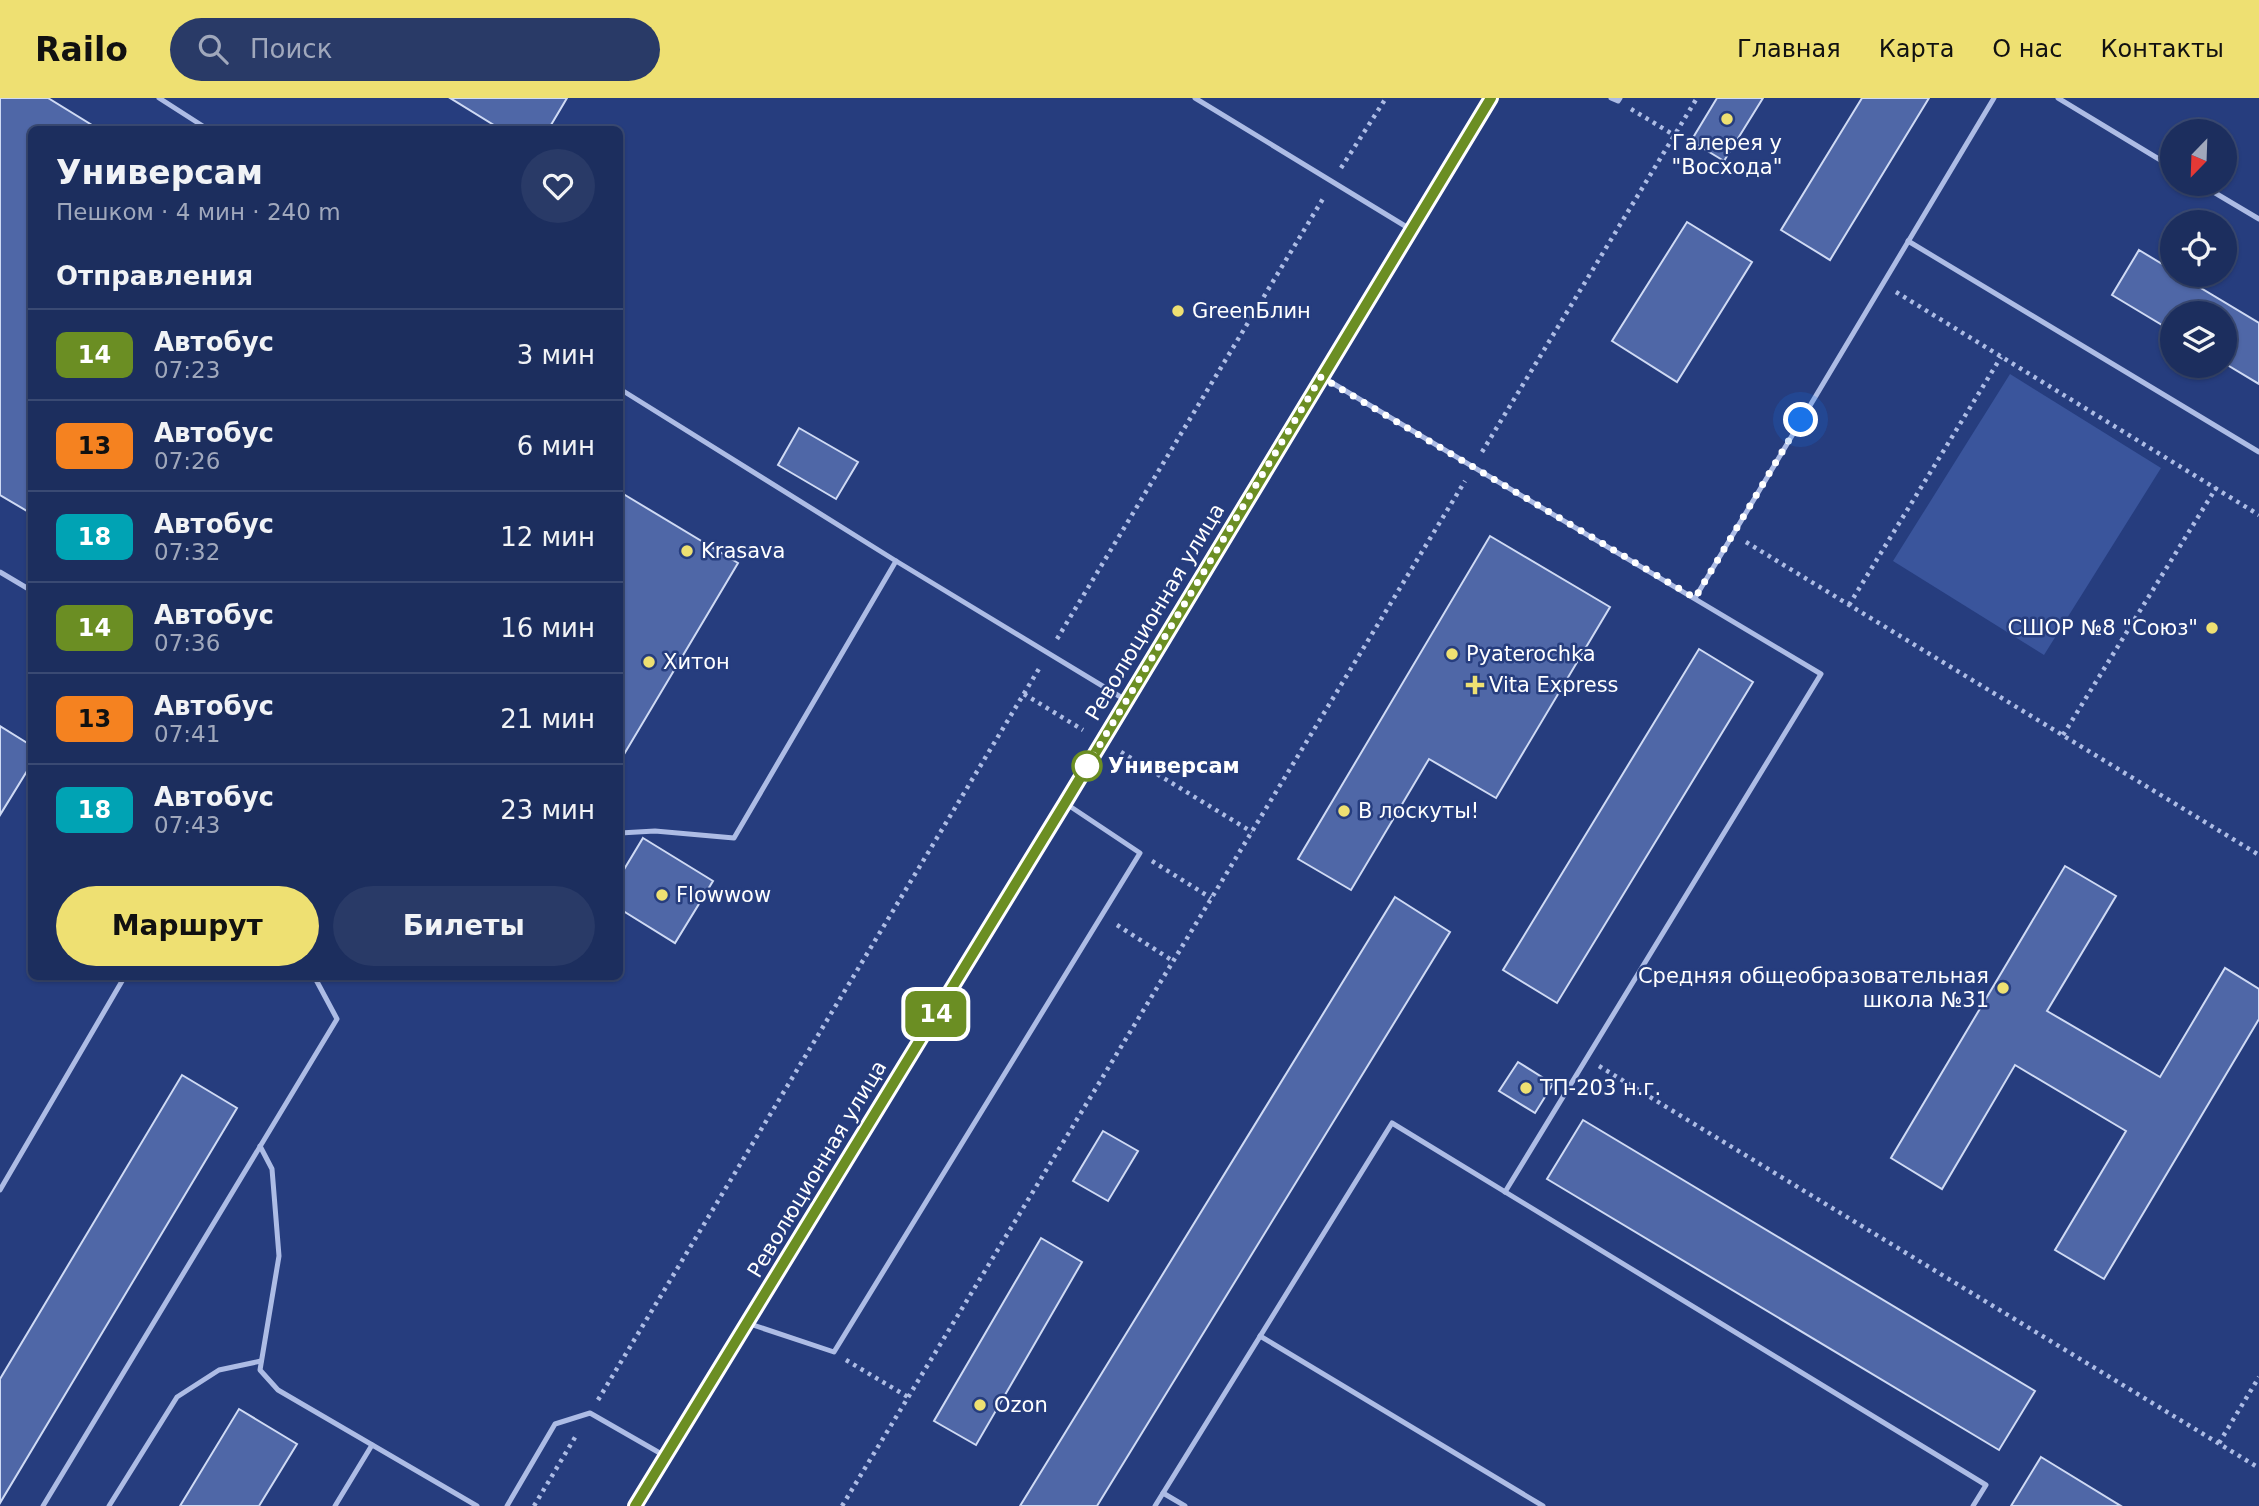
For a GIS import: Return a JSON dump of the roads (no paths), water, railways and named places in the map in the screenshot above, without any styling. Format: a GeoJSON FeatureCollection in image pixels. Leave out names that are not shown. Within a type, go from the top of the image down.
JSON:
{"type":"FeatureCollection","features":[{"type":"Feature","properties":{"kind":"main road","name":"Революционная улица"},"geometry":{"type":"LineString","coordinates":[[635,1506],[1127,701],[1490,98]]}},
{"type":"Feature","properties":{"kind":"lane"},"geometry":{"type":"LineString","coordinates":[[159,98],[203,126]]}},
{"type":"Feature","properties":{"kind":"lane"},"geometry":{"type":"LineString","coordinates":[[1195,98],[1410,229]]}},
{"type":"Feature","properties":{"kind":"lane"},"geometry":{"type":"LineString","coordinates":[[1611,98],[1619,99]]}},
{"type":"Feature","properties":{"kind":"lane"},"geometry":{"type":"LineString","coordinates":[[1695,598],[1994,98]]}},
{"type":"Feature","properties":{"kind":"lane"},"geometry":{"type":"LineString","coordinates":[[2058,98],[2160,160]]}},
{"type":"Feature","properties":{"kind":"lane"},"geometry":{"type":"LineString","coordinates":[[2220,196],[2259,219]]}},
{"type":"Feature","properties":{"kind":"lane"},"geometry":{"type":"LineString","coordinates":[[1909,241],[2259,452]]}},
{"type":"Feature","properties":{"kind":"lane"},"geometry":{"type":"LineString","coordinates":[[1321,377],[1821,674],[1506,1192]]}},
{"type":"Feature","properties":{"kind":"lane"},"geometry":{"type":"LineString","coordinates":[[623,390],[896,561],[1127,701]]}},
{"type":"Feature","properties":{"kind":"lane"},"geometry":{"type":"LineString","coordinates":[[623,833],[655,831],[734,838],[896,561]]}},
{"type":"Feature","properties":{"kind":"lane"},"geometry":{"type":"LineString","coordinates":[[0,572],[28,589]]}},
{"type":"Feature","properties":{"kind":"lane"},"geometry":{"type":"LineString","coordinates":[[747,1322],[834,1352],[1140,853],[1065,803]]}},
{"type":"Feature","properties":{"kind":"lane"},"geometry":{"type":"LineString","coordinates":[[0,1190],[123,980]]}},
{"type":"Feature","properties":{"kind":"lane"},"geometry":{"type":"LineString","coordinates":[[43,1506],[337,1019],[316,980]]}},
{"type":"Feature","properties":{"kind":"lane"},"geometry":{"type":"LineString","coordinates":[[1155,1506],[1392,1123],[1986,1485],[1973,1506]]}},
{"type":"Feature","properties":{"kind":"lane"},"geometry":{"type":"LineString","coordinates":[[260,1146],[271,1169],[279,1256],[260,1370],[278,1390],[477,1506]]}},
{"type":"Feature","properties":{"kind":"lane"},"geometry":{"type":"LineString","coordinates":[[1260,1336],[1543,1506]]}},
{"type":"Feature","properties":{"kind":"lane"},"geometry":{"type":"LineString","coordinates":[[109,1506],[177,1397],[219,1370],[261,1362]]}},
{"type":"Feature","properties":{"kind":"lane"},"geometry":{"type":"LineString","coordinates":[[507,1506],[555,1424],[590,1413],[666,1456]]}},
{"type":"Feature","properties":{"kind":"lane"},"geometry":{"type":"LineString","coordinates":[[335,1506],[372,1445]]}},
{"type":"Feature","properties":{"kind":"lane"},"geometry":{"type":"LineString","coordinates":[[1163,1493],[1185,1506]]}},
{"type":"Feature","properties":{"kind":"place","name":"Галерея у \"Восхода\""},"geometry":{"type":"Point","coordinates":[1727,119]}},
{"type":"Feature","properties":{"kind":"place","name":"GreenБлин"},"geometry":{"type":"Point","coordinates":[1178,311]}},
{"type":"Feature","properties":{"kind":"place","name":"Krasava"},"geometry":{"type":"Point","coordinates":[687,551]}},
{"type":"Feature","properties":{"kind":"place","name":"СШОР №8 \"Союз\""},"geometry":{"type":"Point","coordinates":[2212,628]}},
{"type":"Feature","properties":{"kind":"place","name":"Pyaterochka"},"geometry":{"type":"Point","coordinates":[1452,654]}},
{"type":"Feature","properties":{"kind":"place","name":"Хитон"},"geometry":{"type":"Point","coordinates":[649,662]}},
{"type":"Feature","properties":{"kind":"place","name":"Vita Express"},"geometry":{"type":"Point","coordinates":[1475,685]}},
{"type":"Feature","properties":{"kind":"place","name":"Универсам"},"geometry":{"type":"Point","coordinates":[1087,766]}},
{"type":"Feature","properties":{"kind":"place","name":"В лоскуты!"},"geometry":{"type":"Point","coordinates":[1344,811]}},
{"type":"Feature","properties":{"kind":"place","name":"Flowwow"},"geometry":{"type":"Point","coordinates":[662,895]}},
{"type":"Feature","properties":{"kind":"place","name":"Средняя общеобразовательная школа №31"},"geometry":{"type":"Point","coordinates":[2003,988]}},
{"type":"Feature","properties":{"kind":"place","name":"ТП-203 н.г."},"geometry":{"type":"Point","coordinates":[1526,1088]}},
{"type":"Feature","properties":{"kind":"place","name":"Ozon"},"geometry":{"type":"Point","coordinates":[980,1405]}}]}
